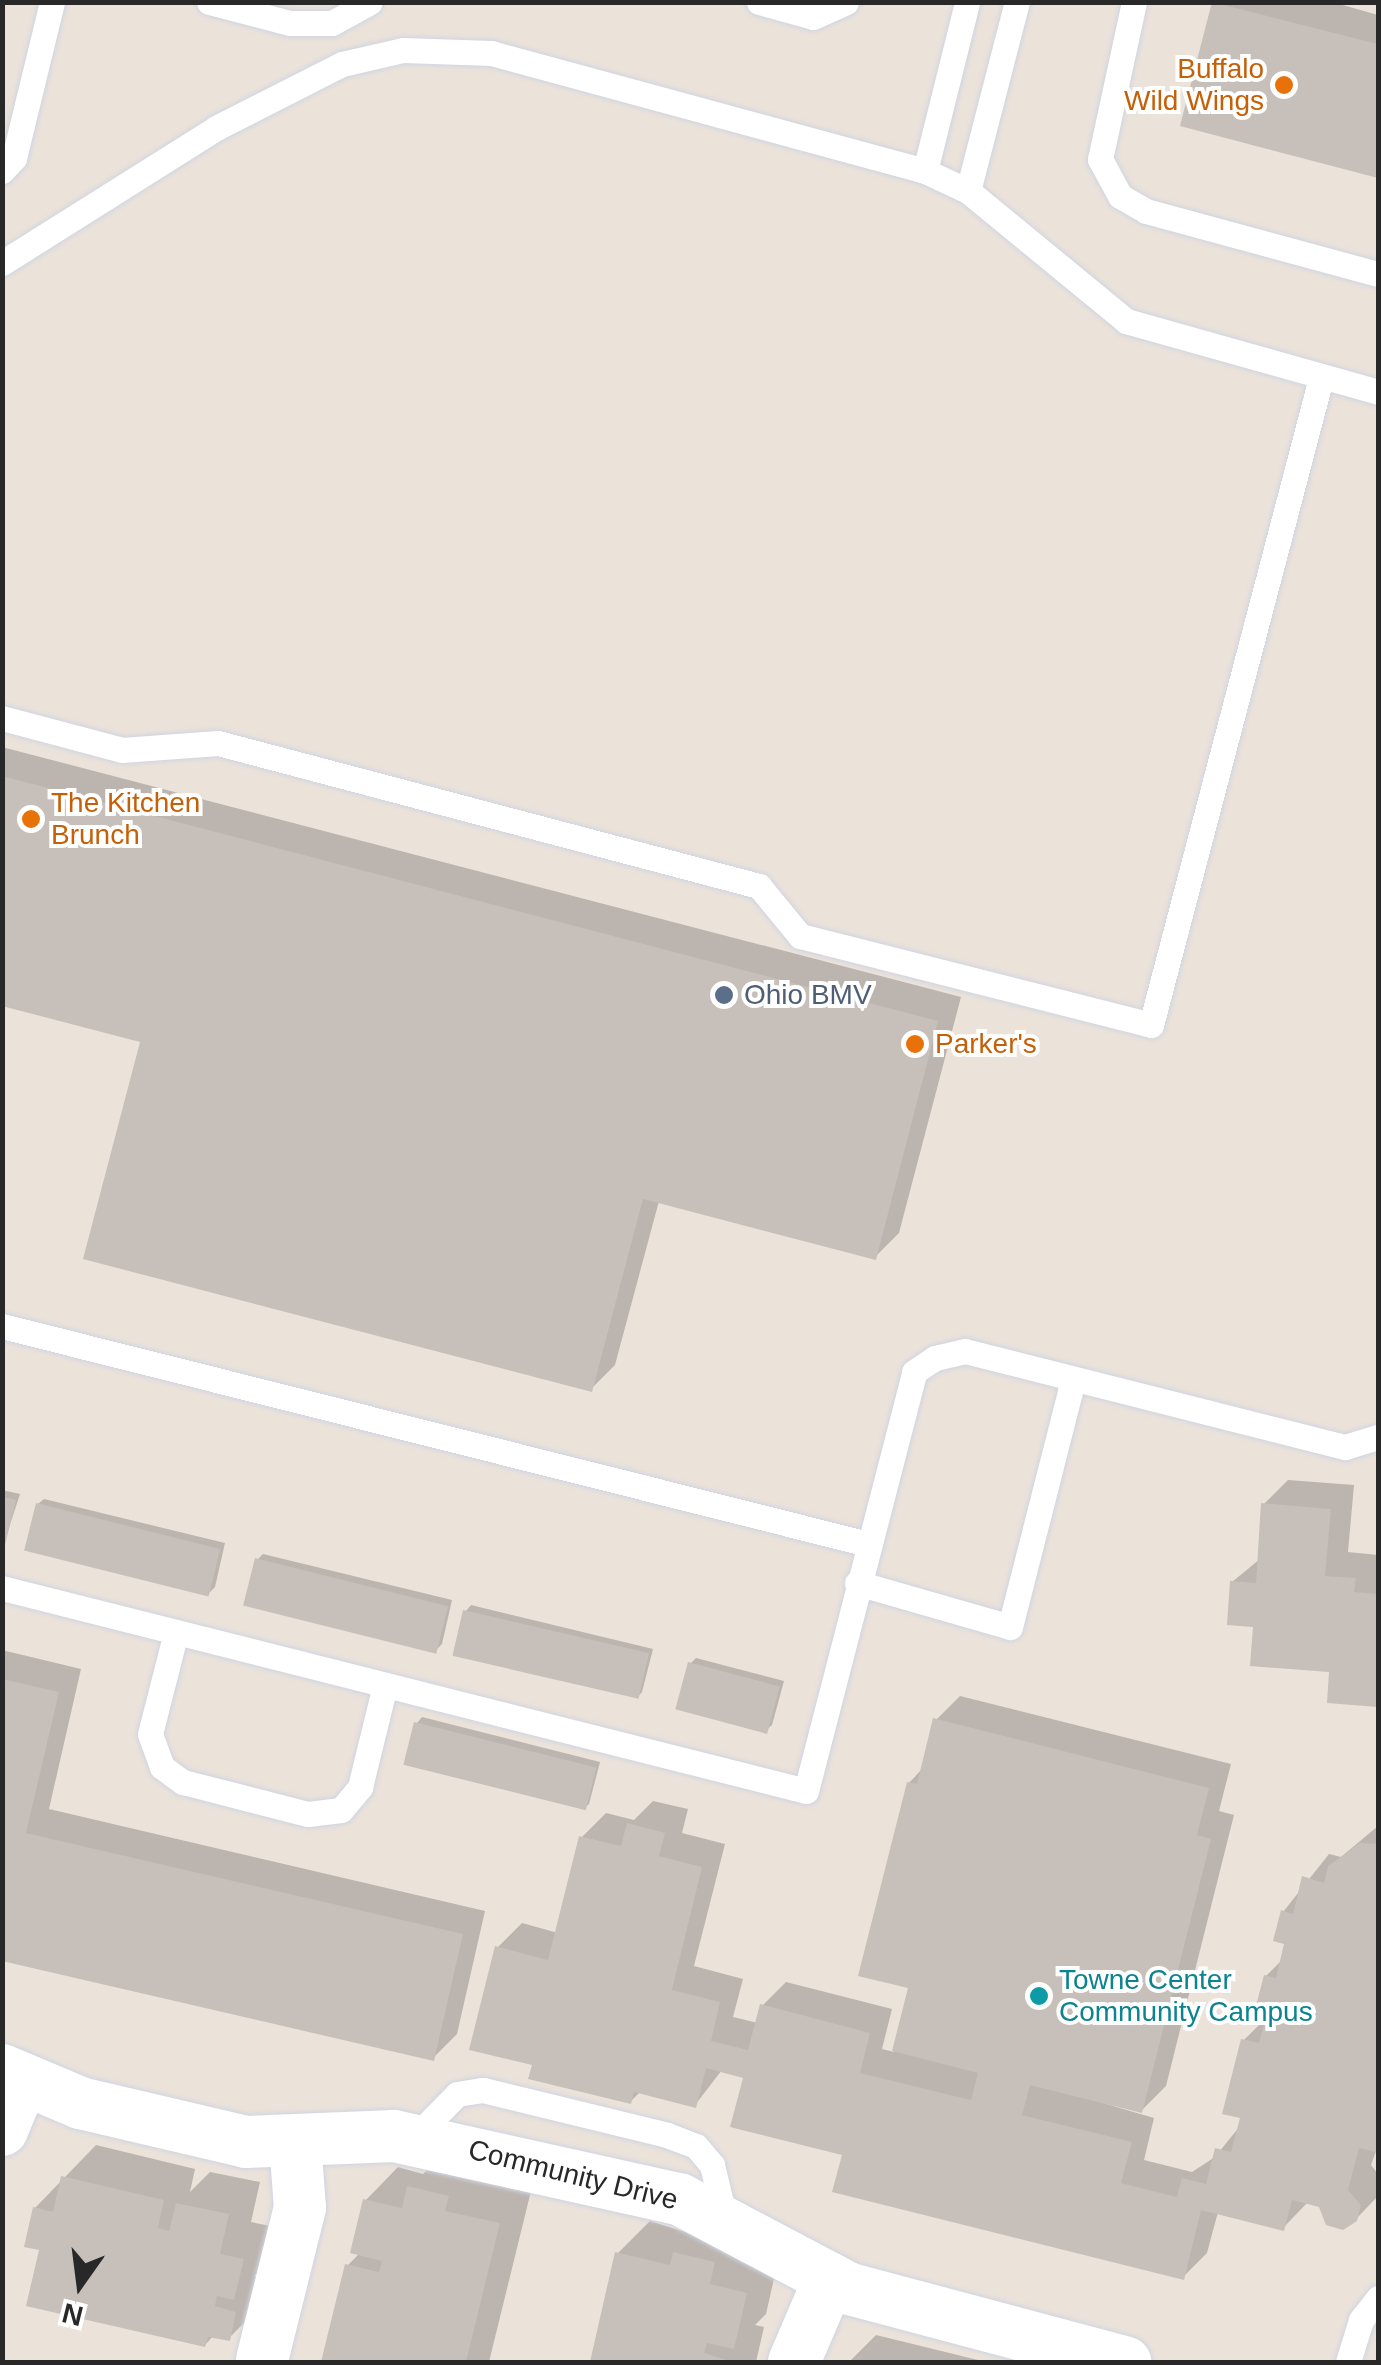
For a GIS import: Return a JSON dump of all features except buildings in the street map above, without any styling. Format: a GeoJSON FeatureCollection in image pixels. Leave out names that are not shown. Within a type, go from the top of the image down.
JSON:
{"type":"FeatureCollection","features":[{"type":"Feature","properties":{"kind":"street"},"geometry":{"type":"LineString","coordinates":[[2,2130],[13,2075]]}},
{"type":"Feature","properties":{"kind":"street","name":"Community Drive"},"geometry":{"type":"LineString","coordinates":[[13,2075],[80,2103],[200,2133],[295,2142],[413,2139],[679,2199],[725,2219],[830,2278],[898,2306],[1125,2362]]}},
{"type":"Feature","properties":{"kind":"street"},"geometry":{"type":"LineString","coordinates":[[262,2360],[300,2208],[295,2142]]}},
{"type":"Feature","properties":{"kind":"street"},"geometry":{"type":"LineString","coordinates":[[794,2362],[830,2278]]}},
{"type":"Feature","properties":{"kind":"lane"},"geometry":{"type":"LineString","coordinates":[[2,172],[14,158],[52,2]]}},
{"type":"Feature","properties":{"kind":"lane"},"geometry":{"type":"LineString","coordinates":[[209,2],[290,23],[332,24],[370,2]]}},
{"type":"Feature","properties":{"kind":"lane"},"geometry":{"type":"LineString","coordinates":[[758,2],[813,17],[846,2]]}},
{"type":"Feature","properties":{"kind":"lane"},"geometry":{"type":"LineString","coordinates":[[925,170],[967,2]]}},
{"type":"Feature","properties":{"kind":"lane"},"geometry":{"type":"LineString","coordinates":[[968,191],[1018,2]]}},
{"type":"Feature","properties":{"kind":"lane"},"geometry":{"type":"LineString","coordinates":[[1134,2],[1100,146],[1106,178],[1120,196],[1146,211],[1378,274]]}},
{"type":"Feature","properties":{"kind":"lane"},"geometry":{"type":"LineString","coordinates":[[332,24],[342,64]]}},
{"type":"Feature","properties":{"kind":"lane"},"geometry":{"type":"LineString","coordinates":[[2,263],[216,128],[342,64],[403,50],[492,54],[925,170],[968,191],[1126,321],[1378,392]]}},
{"type":"Feature","properties":{"kind":"lane"},"geometry":{"type":"LineString","coordinates":[[2,718],[122,750],[218,743],[759,886],[800,936],[1150,1025],[1321,378]]}},
{"type":"Feature","properties":{"kind":"lane"},"geometry":{"type":"LineString","coordinates":[[2,1326],[868,1544]]}},
{"type":"Feature","properties":{"kind":"lane"},"geometry":{"type":"LineString","coordinates":[[2,1588],[806,1790],[914,1372],[935,1358],[965,1352],[1345,1447],[1378,1437]]}},
{"type":"Feature","properties":{"kind":"lane"},"geometry":{"type":"LineString","coordinates":[[858,1583],[1010,1627],[1073,1380]]}},
{"type":"Feature","properties":{"kind":"lane"},"geometry":{"type":"LineString","coordinates":[[176,1632],[150,1734],[162,1767],[183,1782],[308,1814],[341,1810],[360,1787],[385,1685]]}},
{"type":"Feature","properties":{"kind":"lane"},"geometry":{"type":"LineString","coordinates":[[1348,2362],[1361,2320],[1378,2298]]}},
{"type":"Feature","properties":{"kind":"place","name":"Buffalo Wild Wings"},"geometry":{"type":"Point","coordinates":[1284,85]}},
{"type":"Feature","properties":{"kind":"place","name":"The Kitchen Brunch"},"geometry":{"type":"Point","coordinates":[31,819]}},
{"type":"Feature","properties":{"kind":"place","name":"Ohio BMV"},"geometry":{"type":"Point","coordinates":[724,995]}},
{"type":"Feature","properties":{"kind":"place","name":"Parker's"},"geometry":{"type":"Point","coordinates":[915,1044]}},
{"type":"Feature","properties":{"kind":"place","name":"Towne Center Community Campus"},"geometry":{"type":"Point","coordinates":[1039,1996]}}]}
